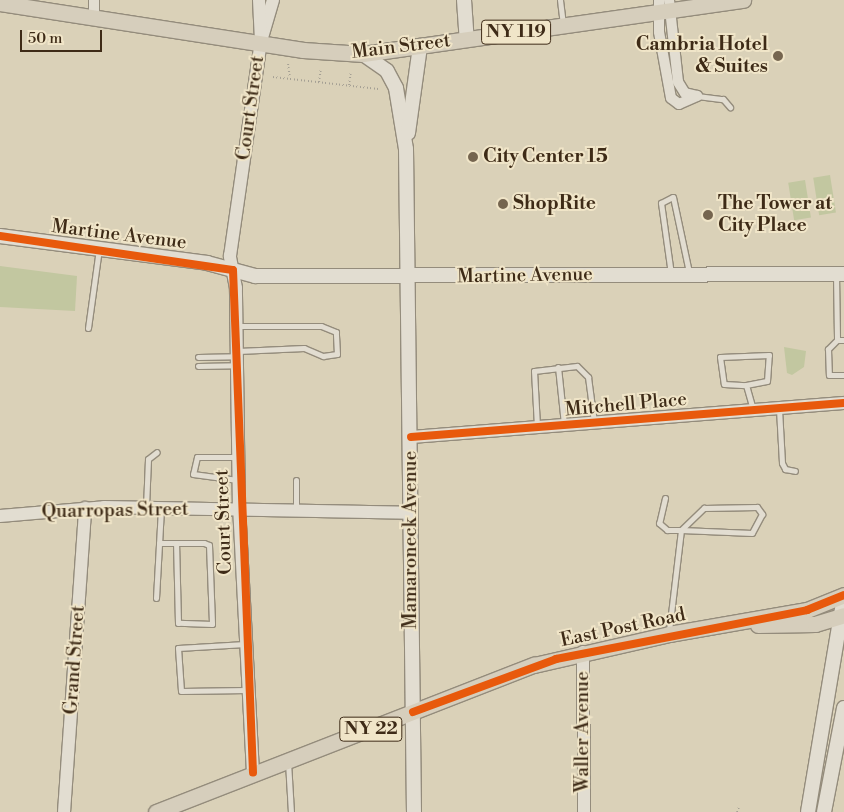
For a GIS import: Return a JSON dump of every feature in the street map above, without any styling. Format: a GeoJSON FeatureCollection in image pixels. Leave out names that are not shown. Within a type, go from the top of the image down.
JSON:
{"type":"FeatureCollection","features":[{"type":"Feature","properties":{"kind":"main road"},"geometry":{"type":"LineString","coordinates":[[464,0],[467,39]]}},
{"type":"Feature","properties":{"kind":"main road","name":"Main Street"},"geometry":{"type":"LineString","coordinates":[[0,3],[94,19],[363,54],[564,26],[664,6],[743,0]]}},
{"type":"Feature","properties":{"kind":"main road","name":"Mamaroneck Avenue"},"geometry":{"type":"LineString","coordinates":[[414,812],[409,513],[411,437],[406,149],[420,46]]}},
{"type":"Feature","properties":{"kind":"main road","name":"Mamaroneck Avenue"},"geometry":{"type":"LineString","coordinates":[[363,54],[387,71],[396,88],[406,149]]}},
{"type":"Feature","properties":{"kind":"main road","name":"Martine Avenue"},"geometry":{"type":"LineString","coordinates":[[0,236],[233,270],[255,276],[407,277],[840,274]]}},
{"type":"Feature","properties":{"kind":"main road"},"geometry":{"type":"LineString","coordinates":[[808,812],[820,758],[844,596]]}},
{"type":"Feature","properties":{"kind":"main road","name":"East Post Road"},"geometry":{"type":"LineString","coordinates":[[162,811],[253,773],[511,673],[583,652],[820,606],[844,596]]}},
{"type":"Feature","properties":{"kind":"main road","name":"East Post Road"},"geometry":{"type":"LineString","coordinates":[[739,623],[784,627],[842,616]]}},
{"type":"Feature","properties":{"kind":"main road"},"geometry":{"type":"LineString","coordinates":[[824,812],[844,708]]}},
{"type":"Feature","properties":{"kind":"street"},"geometry":{"type":"LineString","coordinates":[[94,0],[94,19]]}},
{"type":"Feature","properties":{"kind":"street"},"geometry":{"type":"LineString","coordinates":[[259,0],[261,41]]}},
{"type":"Feature","properties":{"kind":"street"},"geometry":{"type":"LineString","coordinates":[[261,41],[273,0]]}},
{"type":"Feature","properties":{"kind":"street"},"geometry":{"type":"LineString","coordinates":[[664,6],[678,82],[688,94],[696,96]]}},
{"type":"Feature","properties":{"kind":"street"},"geometry":{"type":"LineString","coordinates":[[664,6],[671,98],[679,104],[696,96]]}},
{"type":"Feature","properties":{"kind":"street","name":"Court Street"},"geometry":{"type":"LineString","coordinates":[[253,773],[239,510],[237,326],[231,243],[261,41]]}},
{"type":"Feature","properties":{"kind":"street","name":"Mitchell Place"},"geometry":{"type":"LineString","coordinates":[[411,437],[844,404]]}},
{"type":"Feature","properties":{"kind":"street","name":"Quarropas Street"},"geometry":{"type":"LineString","coordinates":[[0,516],[85,508],[146,507],[409,513]]}},
{"type":"Feature","properties":{"kind":"street","name":"Grand Street"},"geometry":{"type":"LineString","coordinates":[[64,812],[85,508]]}},
{"type":"Feature","properties":{"kind":"street","name":"Waller Avenue"},"geometry":{"type":"LineString","coordinates":[[583,652],[584,812]]}},
{"type":"Feature","properties":{"kind":"lane"},"geometry":{"type":"LineString","coordinates":[[560,0],[564,26]]}},
{"type":"Feature","properties":{"kind":"lane"},"geometry":{"type":"LineString","coordinates":[[696,96],[723,99],[730,107]]}},
{"type":"Feature","properties":{"kind":"lane"},"geometry":{"type":"LineString","coordinates":[[671,274],[661,203],[673,197],[690,274]]}},
{"type":"Feature","properties":{"kind":"lane"},"geometry":{"type":"LineString","coordinates":[[88,328],[99,249]]}},
{"type":"Feature","properties":{"kind":"lane"},"geometry":{"type":"LineString","coordinates":[[840,274],[837,340],[828,349],[829,374],[844,375]]}},
{"type":"Feature","properties":{"kind":"lane"},"geometry":{"type":"LineString","coordinates":[[198,366],[304,348],[322,356],[337,354],[336,332],[321,326],[237,326]]}},
{"type":"Feature","properties":{"kind":"lane"},"geometry":{"type":"LineString","coordinates":[[837,340],[844,340]]}},
{"type":"Feature","properties":{"kind":"lane"},"geometry":{"type":"LineString","coordinates":[[769,355],[767,381],[746,385],[724,384],[720,357],[769,355]]}},
{"type":"Feature","properties":{"kind":"lane"},"geometry":{"type":"LineString","coordinates":[[198,357],[237,358]]}},
{"type":"Feature","properties":{"kind":"lane"},"geometry":{"type":"LineString","coordinates":[[537,428],[532,375],[538,369],[558,367],[576,366],[585,370],[594,424]]}},
{"type":"Feature","properties":{"kind":"lane"},"geometry":{"type":"LineString","coordinates":[[558,367],[564,426]]}},
{"type":"Feature","properties":{"kind":"lane"},"geometry":{"type":"LineString","coordinates":[[746,385],[753,411]]}},
{"type":"Feature","properties":{"kind":"lane"},"geometry":{"type":"LineString","coordinates":[[779,409],[782,463],[785,469],[795,471]]}},
{"type":"Feature","properties":{"kind":"lane"},"geometry":{"type":"LineString","coordinates":[[146,507],[148,459],[158,452]]}},
{"type":"Feature","properties":{"kind":"lane"},"geometry":{"type":"LineString","coordinates":[[238,457],[198,457],[194,474],[239,480]]}},
{"type":"Feature","properties":{"kind":"lane"},"geometry":{"type":"LineString","coordinates":[[296,480],[296,511]]}},
{"type":"Feature","properties":{"kind":"lane"},"geometry":{"type":"LineString","coordinates":[[665,498],[660,523],[667,530],[681,530],[752,533],[762,511],[757,507],[704,508],[681,530],[669,634]]}},
{"type":"Feature","properties":{"kind":"lane"},"geometry":{"type":"LineString","coordinates":[[156,598],[161,507]]}},
{"type":"Feature","properties":{"kind":"lane"},"geometry":{"type":"LineString","coordinates":[[159,543],[176,543],[209,545],[212,624],[178,623],[176,543]]}},
{"type":"Feature","properties":{"kind":"lane"},"geometry":{"type":"LineString","coordinates":[[246,644],[178,648],[181,691],[248,690]]}},
{"type":"Feature","properties":{"kind":"lane"},"geometry":{"type":"LineString","coordinates":[[288,761],[292,812]]}},
{"type":"Feature","properties":{"kind":"path"},"geometry":{"type":"LineString","coordinates":[[288,64],[290,78]]}},
{"type":"Feature","properties":{"kind":"path"},"geometry":{"type":"LineString","coordinates":[[319,82],[321,68]]}},
{"type":"Feature","properties":{"kind":"path"},"geometry":{"type":"LineString","coordinates":[[350,85],[351,71]]}},
{"type":"Feature","properties":{"kind":"path"},"geometry":{"type":"LineString","coordinates":[[272,77],[378,89]]}},
{"type":"Feature","properties":{"kind":"path"},"geometry":{"type":"LineString","coordinates":[[737,812],[738,807]]}},
{"type":"Feature","properties":{"kind":"green space"},"geometry":{"type":"Polygon","coordinates":[[[830,175],[836,213],[819,215],[813,178],[830,175]]]}},
{"type":"Feature","properties":{"kind":"green space"},"geometry":{"type":"Polygon","coordinates":[[[805,180],[811,218],[794,220],[788,183],[805,180]]]}},
{"type":"Feature","properties":{"kind":"green space"},"geometry":{"type":"Polygon","coordinates":[[[0,266],[77,276],[75,311],[0,307],[0,266]]]}},
{"type":"Feature","properties":{"kind":"green space"},"geometry":{"type":"Polygon","coordinates":[[[784,347],[806,351],[804,367],[792,375],[787,373],[784,347]]]}},
{"type":"Feature","properties":{"kind":"cycle path"},"geometry":{"type":"LineString","coordinates":[[0,236],[233,270],[253,773]]}},
{"type":"Feature","properties":{"kind":"cycle path"},"geometry":{"type":"LineString","coordinates":[[411,437],[844,403]]}},
{"type":"Feature","properties":{"kind":"cycle path"},"geometry":{"type":"LineString","coordinates":[[413,712],[556,659],[807,610],[844,595]]}},
{"type":"Feature","properties":{"kind":"place","name":"Cambria Hotel & Suites"},"geometry":{"type":"Point","coordinates":[778,56]}},
{"type":"Feature","properties":{"kind":"place","name":"City Center 15"},"geometry":{"type":"Point","coordinates":[473,157]}},
{"type":"Feature","properties":{"kind":"place","name":"ShopRite"},"geometry":{"type":"Point","coordinates":[503,204]}},
{"type":"Feature","properties":{"kind":"place","name":"The Tower at City Place"},"geometry":{"type":"Point","coordinates":[708,215]}}]}
